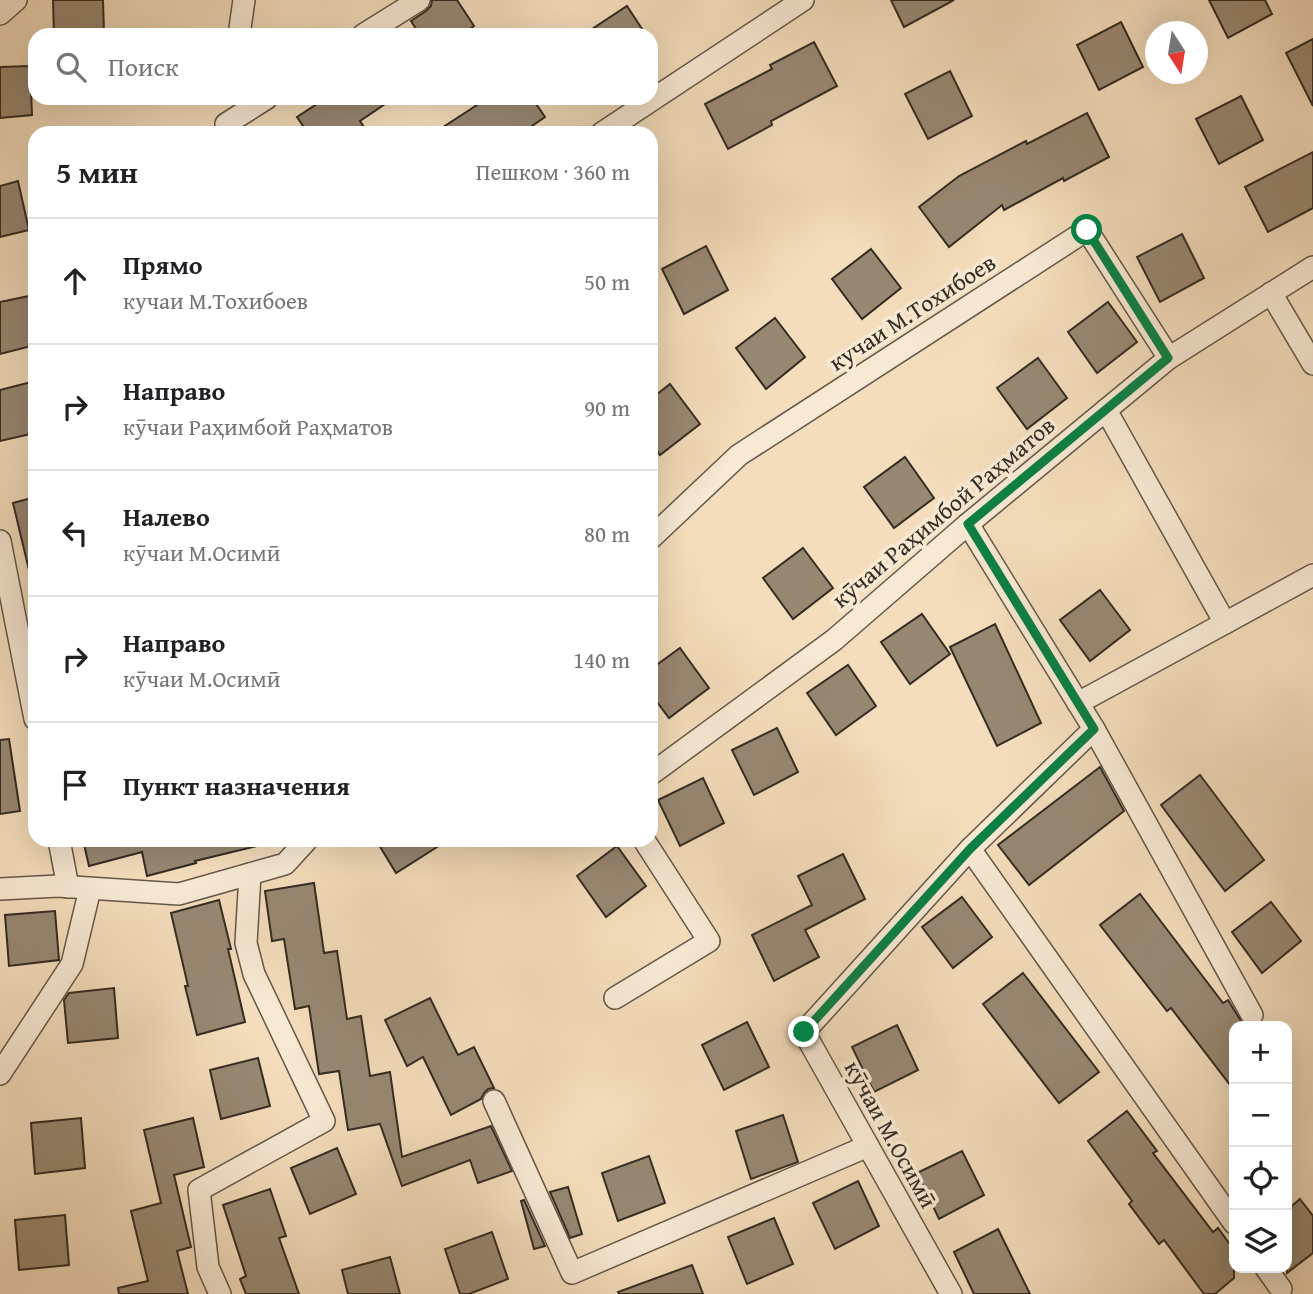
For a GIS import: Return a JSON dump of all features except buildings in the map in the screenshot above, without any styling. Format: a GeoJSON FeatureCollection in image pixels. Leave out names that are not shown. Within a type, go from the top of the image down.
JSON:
{"type":"FeatureCollection","features":[{"type":"Feature","properties":{"kind":"street"},"geometry":{"type":"LineString","coordinates":[[0,15],[16,0]]}},
{"type":"Feature","properties":{"kind":"street"},"geometry":{"type":"LineString","coordinates":[[240,28],[244,0]]}},
{"type":"Feature","properties":{"kind":"street"},"geometry":{"type":"LineString","coordinates":[[374,28],[419,0]]}},
{"type":"Feature","properties":{"kind":"street"},"geometry":{"type":"LineString","coordinates":[[658,96],[803,0]]}},
{"type":"Feature","properties":{"kind":"street"},"geometry":{"type":"LineString","coordinates":[[226,126],[229,105]]}},
{"type":"Feature","properties":{"kind":"street"},"geometry":{"type":"LineString","coordinates":[[230,126],[258,105]]}},
{"type":"Feature","properties":{"kind":"street"},"geometry":{"type":"LineString","coordinates":[[613,126],[644,105]]}},
{"type":"Feature","properties":{"kind":"street","name":"кучаи М.Тохибоев"},"geometry":{"type":"LineString","coordinates":[[658,531],[740,455],[1087,230],[1168,358]]}},
{"type":"Feature","properties":{"kind":"street","name":"кӯчаи Раҳимбой Раҳматов"},"geometry":{"type":"LineString","coordinates":[[658,769],[834,640],[968,524],[1168,358],[1313,267]]}},
{"type":"Feature","properties":{"kind":"street"},"geometry":{"type":"LineString","coordinates":[[1271,293],[1313,364]]}},
{"type":"Feature","properties":{"kind":"street"},"geometry":{"type":"LineString","coordinates":[[1106,410],[1226,623]]}},
{"type":"Feature","properties":{"kind":"street"},"geometry":{"type":"LineString","coordinates":[[968,524],[1094,729],[1252,1015]]}},
{"type":"Feature","properties":{"kind":"street"},"geometry":{"type":"LineString","coordinates":[[0,541],[28,683]]}},
{"type":"Feature","properties":{"kind":"street"},"geometry":{"type":"LineString","coordinates":[[1078,703],[1313,575]]}},
{"type":"Feature","properties":{"kind":"street","name":"кӯчаи М.Осимӣ"},"geometry":{"type":"LineString","coordinates":[[951,1294],[804,1032],[970,849],[1094,729]]}},
{"type":"Feature","properties":{"kind":"street"},"geometry":{"type":"LineString","coordinates":[[60,847],[68,887]]}},
{"type":"Feature","properties":{"kind":"street"},"geometry":{"type":"LineString","coordinates":[[0,889],[68,887],[179,894],[285,864],[301,847]]}},
{"type":"Feature","properties":{"kind":"street"},"geometry":{"type":"LineString","coordinates":[[615,998],[709,941],[649,847]]}},
{"type":"Feature","properties":{"kind":"street"},"geometry":{"type":"LineString","coordinates":[[970,849],[1229,1216]]}},
{"type":"Feature","properties":{"kind":"street"},"geometry":{"type":"LineString","coordinates":[[220,1294],[208,1267],[199,1190],[324,1121],[254,974],[246,943],[250,874]]}},
{"type":"Feature","properties":{"kind":"street"},"geometry":{"type":"LineString","coordinates":[[0,1074],[72,964],[90,888]]}},
{"type":"Feature","properties":{"kind":"street"},"geometry":{"type":"LineString","coordinates":[[494,1101],[572,1273],[868,1146]]}},
{"type":"Feature","properties":{"kind":"street"},"geometry":{"type":"LineString","coordinates":[[1270,1273],[1281,1289]]}},
{"type":"Feature","properties":{"kind":"route"},"geometry":{"type":"LineString","coordinates":[[804,1032],[970,849],[1094,729],[968,524],[1168,358],[1087,230]]}}]}
